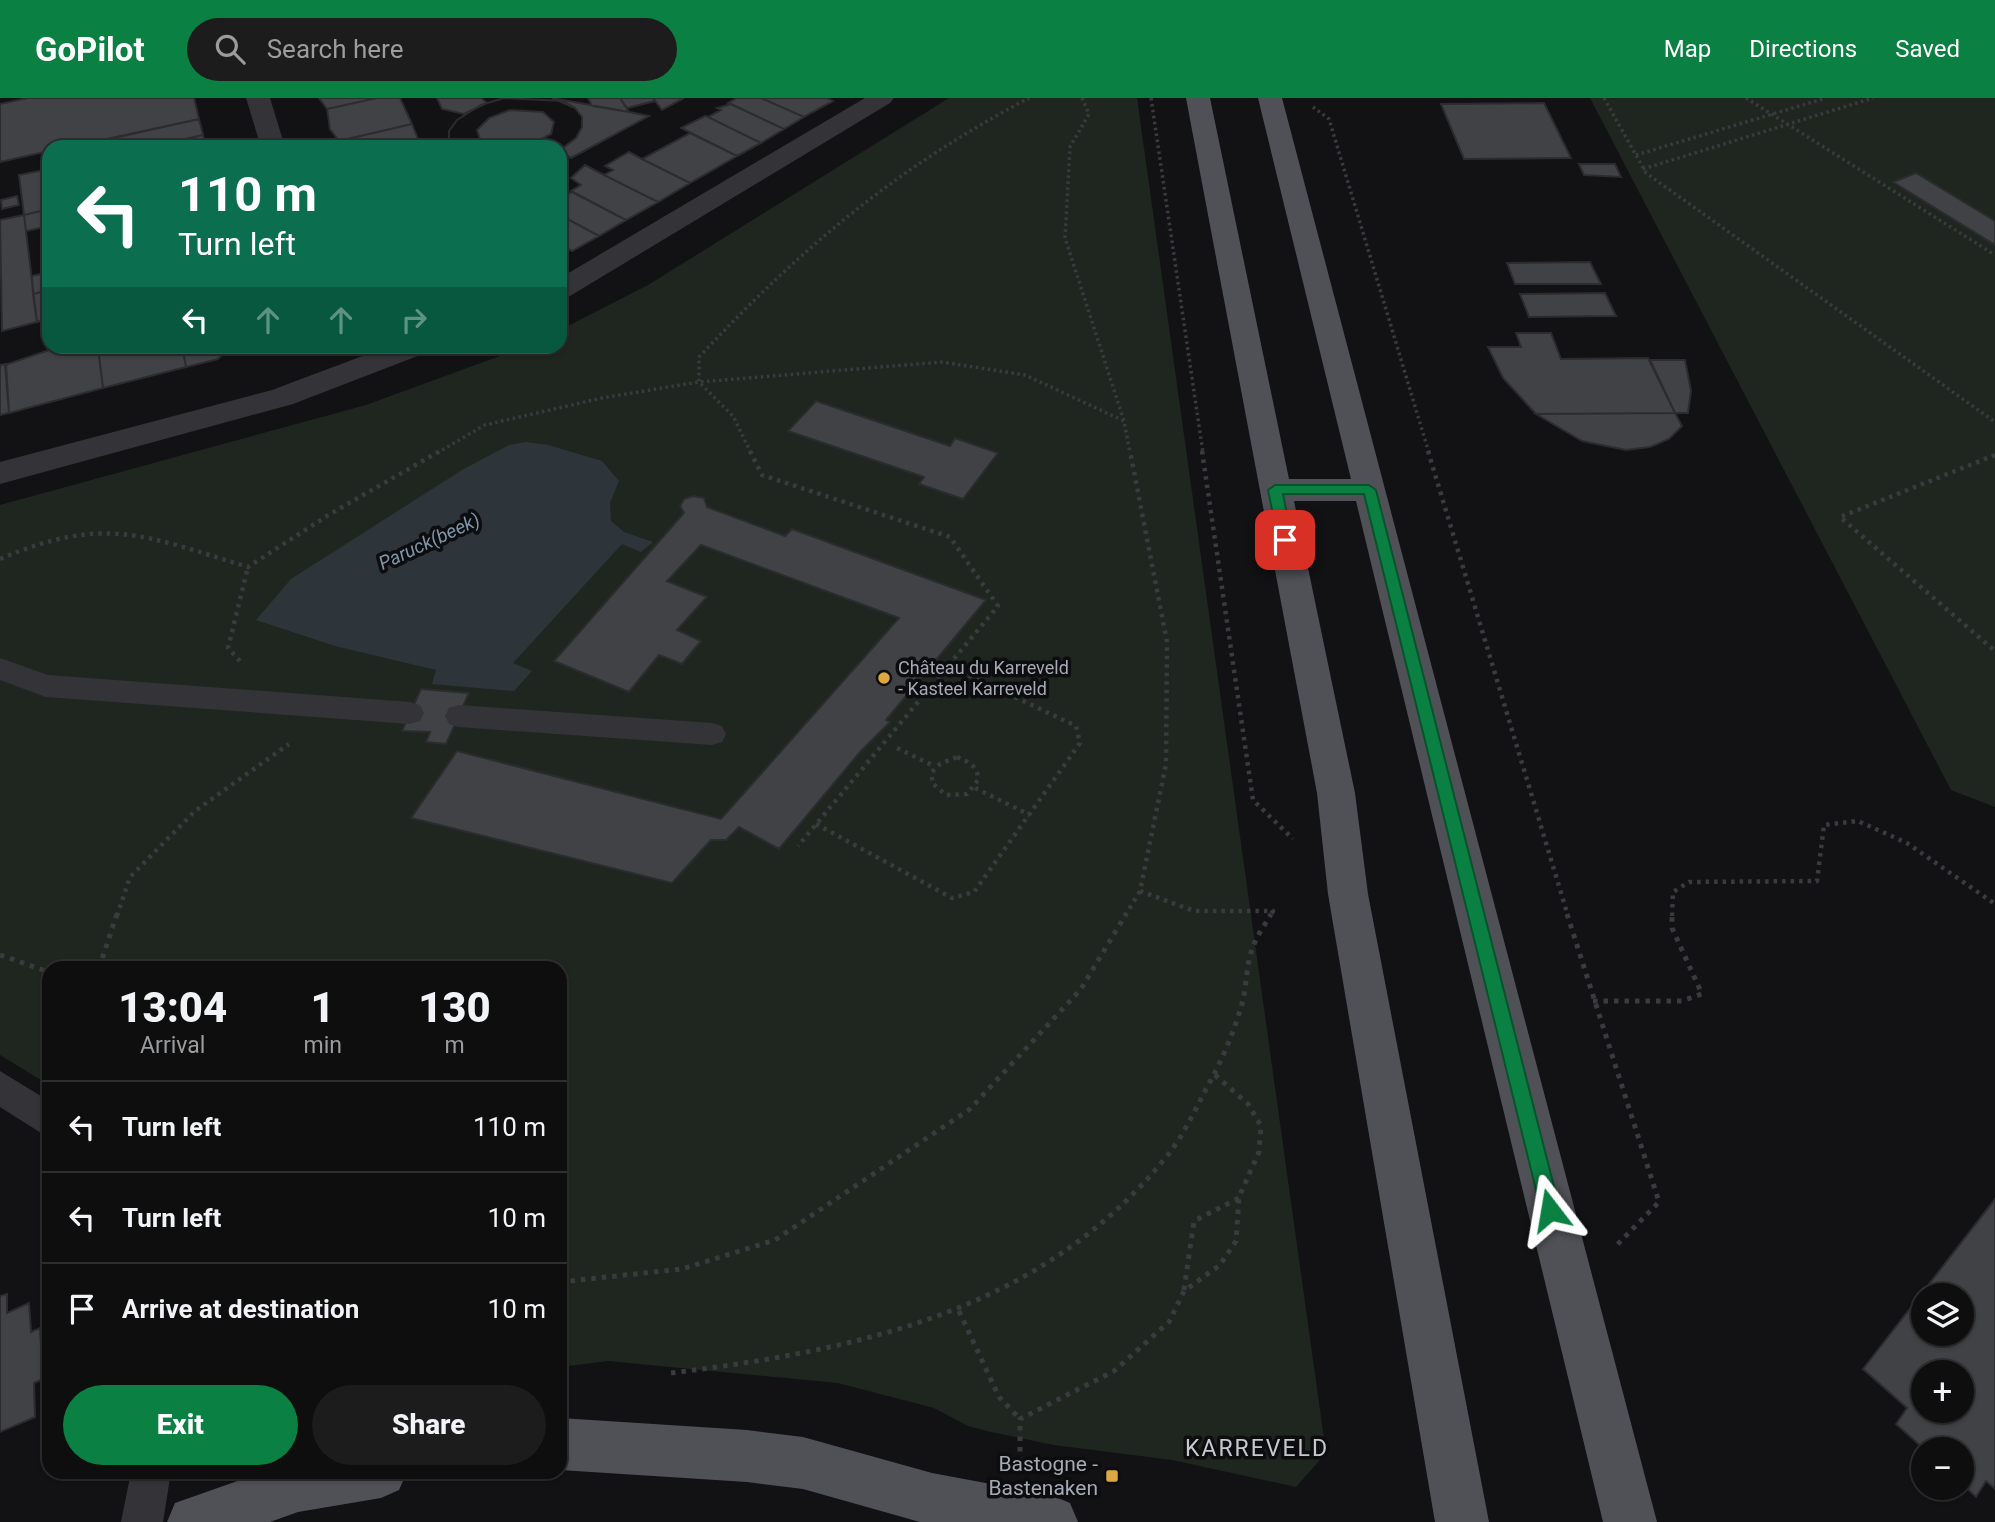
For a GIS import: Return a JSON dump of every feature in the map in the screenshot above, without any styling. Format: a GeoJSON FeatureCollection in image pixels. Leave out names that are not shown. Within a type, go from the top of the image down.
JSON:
{"type":"FeatureCollection","features":[{"type":"Feature","properties":{"kind":"main road"},"geometry":{"type":"LineString","coordinates":[[1198,98],[1336,793],[1348,894],[1462,1522]]}},
{"type":"Feature","properties":{"kind":"main road"},"geometry":{"type":"LineString","coordinates":[[1270,98],[1630,1522]]}},
{"type":"Feature","properties":{"kind":"main road"},"geometry":{"type":"LineString","coordinates":[[1275,490],[1369,490]]}},
{"type":"Feature","properties":{"kind":"main road"},"geometry":{"type":"LineString","coordinates":[[567,1444],[747,1456],[803,1464],[932,1499],[1051,1522]]}},
{"type":"Feature","properties":{"kind":"main road"},"geometry":{"type":"LineString","coordinates":[[194,1522],[298,1486],[340,1479]]}},
{"type":"Feature","properties":{"kind":"street"},"geometry":{"type":"LineString","coordinates":[[258,98],[271,140]]}},
{"type":"Feature","properties":{"kind":"street"},"geometry":{"type":"LineString","coordinates":[[567,286],[882,98]]}},
{"type":"Feature","properties":{"kind":"street"},"geometry":{"type":"LineString","coordinates":[[0,472],[282,397],[338,362],[378,354]]}},
{"type":"Feature","properties":{"kind":"lane"},"geometry":{"type":"LineString","coordinates":[[0,669],[46,686],[410,713]]}},
{"type":"Feature","properties":{"kind":"lane"},"geometry":{"type":"LineString","coordinates":[[459,716],[712,734]]}},
{"type":"Feature","properties":{"kind":"lane"},"geometry":{"type":"LineString","coordinates":[[0,1087],[42,1116]]}},
{"type":"Feature","properties":{"kind":"lane"},"geometry":{"type":"LineString","coordinates":[[142,1522],[150,1479]]}},
{"type":"Feature","properties":{"kind":"path"},"geometry":{"type":"LineString","coordinates":[[798,846],[998,606],[950,537],[762,475],[733,416],[699,382],[699,357],[807,246],[895,176],[970,127],[1030,98]]}},
{"type":"Feature","properties":{"kind":"path"},"geometry":{"type":"LineString","coordinates":[[567,1281],[682,1269],[775,1240],[970,1109],[1081,989],[1140,891],[1167,764],[1167,642],[1124,421],[1065,238],[1070,148],[1089,114],[1082,98]]}},
{"type":"Feature","properties":{"kind":"path"},"geometry":{"type":"LineString","coordinates":[[1150,98],[1253,800],[1348,894]]}},
{"type":"Feature","properties":{"kind":"path"},"geometry":{"type":"LineString","coordinates":[[1604,98],[1643,169],[1995,422]]}},
{"type":"Feature","properties":{"kind":"path"},"geometry":{"type":"LineString","coordinates":[[1746,98],[1995,255]]}},
{"type":"Feature","properties":{"kind":"path"},"geometry":{"type":"LineString","coordinates":[[1636,155],[1826,98]]}},
{"type":"Feature","properties":{"kind":"path"},"geometry":{"type":"LineString","coordinates":[[1643,169],[1873,98]]}},
{"type":"Feature","properties":{"kind":"path"},"geometry":{"type":"LineString","coordinates":[[1329,119],[1593,1001],[1659,1202]]}},
{"type":"Feature","properties":{"kind":"path"},"geometry":{"type":"LineString","coordinates":[[286,705],[228,648],[248,567],[330,513],[485,425],[602,398],[699,382],[942,362],[1025,375],[1124,421]]}},
{"type":"Feature","properties":{"kind":"path"},"geometry":{"type":"LineString","coordinates":[[1995,455],[1840,516],[1995,651]]}},
{"type":"Feature","properties":{"kind":"path"},"geometry":{"type":"LineString","coordinates":[[0,559],[26,547],[104,531],[158,541],[248,567]]}},
{"type":"Feature","properties":{"kind":"path"},"geometry":{"type":"LineString","coordinates":[[816,824],[952,898],[974,892],[1080,743],[1076,726],[949,666]]}},
{"type":"Feature","properties":{"kind":"path"},"geometry":{"type":"LineString","coordinates":[[101,961],[130,877],[185,821],[304,733],[355,710]]}},
{"type":"Feature","properties":{"kind":"path"},"geometry":{"type":"LineString","coordinates":[[897,748],[934,766]]}},
{"type":"Feature","properties":{"kind":"path"},"geometry":{"type":"LineString","coordinates":[[957,757],[969,760],[977,768],[979,778],[975,788],[965,795],[953,797],[941,793],[933,786],[931,776],[934,766],[944,759],[957,757]]}},
{"type":"Feature","properties":{"kind":"path"},"geometry":{"type":"LineString","coordinates":[[975,788],[1030,815]]}},
{"type":"Feature","properties":{"kind":"path"},"geometry":{"type":"LineString","coordinates":[[1593,1001],[1682,1001],[1702,994],[1672,928],[1673,892],[1689,882],[1816,881],[1824,825],[1858,821],[1907,844],[1995,904]]}},
{"type":"Feature","properties":{"kind":"path"},"geometry":{"type":"LineString","coordinates":[[671,1373],[744,1364],[859,1340],[959,1310],[1020,1280],[1114,1214],[1169,1154],[1214,1074],[1242,1004],[1253,947],[1273,911],[1194,911],[1140,891]]}},
{"type":"Feature","properties":{"kind":"path"},"geometry":{"type":"LineString","coordinates":[[0,955],[42,970]]}},
{"type":"Feature","properties":{"kind":"path"},"geometry":{"type":"LineString","coordinates":[[1184,1291],[1220,1265],[1236,1241],[1240,1197],[1259,1152],[1261,1126],[1248,1104],[1214,1074]]}},
{"type":"Feature","properties":{"kind":"path"},"geometry":{"type":"LineString","coordinates":[[1020,1419],[1114,1371],[1169,1322],[1184,1291],[1194,1221],[1240,1197]]}},
{"type":"Feature","properties":{"kind":"path"},"geometry":{"type":"LineString","coordinates":[[959,1310],[999,1397],[1020,1419],[1019,1474]]}},
{"type":"Feature","properties":{"kind":"shaded area"},"geometry":{"type":"Polygon","coordinates":[[[949,98],[1137,98],[1326,1453],[1296,1487],[1172,1460],[1054,1445],[991,1432],[968,1426],[934,1408],[838,1383],[608,1361],[567,1366],[567,961],[42,961],[42,1081],[0,1055],[0,505],[366,405],[505,354],[567,354],[567,326],[648,285],[949,98]]]}},
{"type":"Feature","properties":{"kind":"shaded area"},"geometry":{"type":"Polygon","coordinates":[[[1590,98],[1995,98],[1995,807],[1951,790],[1590,98]]]}},
{"type":"Feature","properties":{"kind":"water","name":"Paruck(beek)"},"geometry":{"type":"Polygon","coordinates":[[[526,442],[548,445],[602,461],[619,481],[610,503],[611,521],[624,532],[653,542],[641,552],[622,544],[513,663],[532,671],[514,691],[432,684],[436,670],[335,646],[256,620],[291,579],[462,470],[509,445],[526,442]]]}},
{"type":"Feature","properties":{"kind":"building"},"geometry":{"type":"Polygon","coordinates":[[[28,98],[194,98],[199,119],[102,140],[42,140],[42,153],[0,162],[0,104],[28,98]]]}},
{"type":"Feature","properties":{"kind":"building"},"geometry":{"type":"Polygon","coordinates":[[[319,98],[377,98],[327,109],[319,98]]]}},
{"type":"Feature","properties":{"kind":"building"},"geometry":{"type":"Polygon","coordinates":[[[377,98],[400,98],[412,124],[338,140],[330,129],[327,109],[377,98]]]}},
{"type":"Feature","properties":{"kind":"building"},"geometry":{"type":"Polygon","coordinates":[[[437,98],[481,98],[487,103],[464,114],[442,109],[437,98]]]}},
{"type":"Feature","properties":{"kind":"building"},"geometry":{"type":"Polygon","coordinates":[[[504,98],[563,101],[575,108],[582,117],[582,127],[576,138],[567,145],[567,140],[539,140],[551,134],[554,122],[543,112],[510,110],[489,118],[477,130],[480,140],[449,140],[449,131],[457,120],[481,105],[504,98]]]}},
{"type":"Feature","properties":{"kind":"building"},"geometry":{"type":"Polygon","coordinates":[[[504,98],[563,101],[575,108],[582,117],[582,127],[576,138],[567,145],[567,140],[449,140],[449,131],[457,120],[481,105],[504,98]]]}},
{"type":"Feature","properties":{"kind":"building"},"geometry":{"type":"Polygon","coordinates":[[[552,98],[649,116],[571,158],[567,155],[567,145],[576,138],[582,127],[582,117],[575,108],[552,98]]]}},
{"type":"Feature","properties":{"kind":"building"},"geometry":{"type":"Polygon","coordinates":[[[588,98],[620,98],[629,112],[592,106],[588,98]]]}},
{"type":"Feature","properties":{"kind":"building"},"geometry":{"type":"Polygon","coordinates":[[[620,98],[653,98],[655,101],[627,108],[620,98]]]}},
{"type":"Feature","properties":{"kind":"building"},"geometry":{"type":"Polygon","coordinates":[[[653,98],[684,98],[662,110],[653,98]]]}},
{"type":"Feature","properties":{"kind":"building"},"geometry":{"type":"Polygon","coordinates":[[[737,98],[761,98],[804,117],[784,129],[728,103],[737,98]]]}},
{"type":"Feature","properties":{"kind":"building"},"geometry":{"type":"Polygon","coordinates":[[[761,98],[827,98],[833,101],[804,117],[761,98]]]}},
{"type":"Feature","properties":{"kind":"building"},"geometry":{"type":"Polygon","coordinates":[[[1544,103],[1571,158],[1464,159],[1441,104],[1544,103]]]}},
{"type":"Feature","properties":{"kind":"building"},"geometry":{"type":"Polygon","coordinates":[[[731,104],[784,129],[761,143],[708,117],[721,110],[717,108],[731,104]]]}},
{"type":"Feature","properties":{"kind":"building"},"geometry":{"type":"Polygon","coordinates":[[[705,116],[761,143],[737,156],[681,128],[705,116]]]}},
{"type":"Feature","properties":{"kind":"building"},"geometry":{"type":"Polygon","coordinates":[[[199,119],[203,135],[181,140],[120,140],[119,137],[199,119]]]}},
{"type":"Feature","properties":{"kind":"building"},"geometry":{"type":"Polygon","coordinates":[[[412,124],[418,140],[343,140],[412,124]]]}},
{"type":"Feature","properties":{"kind":"building"},"geometry":{"type":"Polygon","coordinates":[[[690,133],[737,156],[690,183],[642,159],[690,133]]]}},
{"type":"Feature","properties":{"kind":"building"},"geometry":{"type":"Polygon","coordinates":[[[203,135],[204,140],[181,140],[203,135]]]}},
{"type":"Feature","properties":{"kind":"building"},"geometry":{"type":"Polygon","coordinates":[[[629,152],[690,183],[658,202],[604,175],[613,170],[605,166],[629,152]]]}},
{"type":"Feature","properties":{"kind":"building"},"geometry":{"type":"Polygon","coordinates":[[[1579,164],[1615,164],[1621,177],[1584,175],[1579,164]]]}},
{"type":"Feature","properties":{"kind":"building"},"geometry":{"type":"Polygon","coordinates":[[[585,165],[658,202],[626,220],[571,191],[581,185],[571,178],[585,165]]]}},
{"type":"Feature","properties":{"kind":"building"},"geometry":{"type":"Polygon","coordinates":[[[42,170],[42,211],[24,215],[19,175],[42,170]]]}},
{"type":"Feature","properties":{"kind":"building"},"geometry":{"type":"Polygon","coordinates":[[[1916,173],[1995,221],[1995,245],[1893,182],[1916,173]]]}},
{"type":"Feature","properties":{"kind":"building"},"geometry":{"type":"Polygon","coordinates":[[[572,192],[626,220],[599,236],[567,219],[567,195],[572,192]]]}},
{"type":"Feature","properties":{"kind":"building"},"geometry":{"type":"Polygon","coordinates":[[[17,196],[19,205],[2,209],[1,200],[17,196]]]}},
{"type":"Feature","properties":{"kind":"building"},"geometry":{"type":"Polygon","coordinates":[[[42,211],[42,228],[26,231],[24,215],[42,211]]]}},
{"type":"Feature","properties":{"kind":"building"},"geometry":{"type":"Polygon","coordinates":[[[24,215],[37,322],[2,331],[0,220],[24,215]]]}},
{"type":"Feature","properties":{"kind":"building"},"geometry":{"type":"Polygon","coordinates":[[[567,219],[599,236],[572,251],[567,248],[567,219]]]}},
{"type":"Feature","properties":{"kind":"building"},"geometry":{"type":"Polygon","coordinates":[[[1590,262],[1601,284],[1515,284],[1507,263],[1590,262]]]}},
{"type":"Feature","properties":{"kind":"building"},"geometry":{"type":"Polygon","coordinates":[[[42,274],[42,292],[33,294],[32,276],[42,274]]]}},
{"type":"Feature","properties":{"kind":"building"},"geometry":{"type":"Polygon","coordinates":[[[42,292],[42,321],[37,322],[33,294],[42,292]]]}},
{"type":"Feature","properties":{"kind":"building"},"geometry":{"type":"Polygon","coordinates":[[[1605,293],[1616,316],[1529,317],[1520,294],[1605,293]]]}},
{"type":"Feature","properties":{"kind":"building"},"geometry":{"type":"Polygon","coordinates":[[[1516,333],[1551,333],[1561,359],[1648,358],[1675,413],[1536,414],[1503,378],[1488,347],[1521,347],[1516,333]]]}},
{"type":"Feature","properties":{"kind":"building"},"geometry":{"type":"Polygon","coordinates":[[[42,352],[99,354],[103,388],[9,413],[5,365],[42,352]]]}},
{"type":"Feature","properties":{"kind":"building"},"geometry":{"type":"Polygon","coordinates":[[[99,354],[184,354],[186,367],[103,388],[99,354]]]}},
{"type":"Feature","properties":{"kind":"building"},"geometry":{"type":"Polygon","coordinates":[[[184,354],[223,354],[218,359],[186,367],[184,354]]]}},
{"type":"Feature","properties":{"kind":"building"},"geometry":{"type":"Polygon","coordinates":[[[1650,360],[1685,360],[1691,391],[1688,413],[1675,413],[1650,360]]]}},
{"type":"Feature","properties":{"kind":"building"},"geometry":{"type":"Polygon","coordinates":[[[6,364],[9,413],[0,415],[0,365],[6,364]]]}},
{"type":"Feature","properties":{"kind":"building"},"geometry":{"type":"Polygon","coordinates":[[[816,401],[950,446],[955,438],[998,453],[963,499],[919,484],[924,477],[788,431],[816,401]]]}},
{"type":"Feature","properties":{"kind":"building"},"geometry":{"type":"Polygon","coordinates":[[[1675,413],[1682,426],[1669,439],[1650,447],[1626,450],[1582,441],[1536,414],[1675,413]]]}},
{"type":"Feature","properties":{"kind":"building","name":"Château du Karreveld - Kasteel Karreveld"},"geometry":{"type":"Polygon","coordinates":[[[693,496],[704,498],[707,507],[785,536],[792,529],[986,600],[886,720],[890,722],[860,752],[779,849],[739,827],[726,840],[711,840],[672,883],[411,818],[457,751],[721,819],[899,618],[701,545],[667,581],[707,597],[677,630],[701,641],[682,664],[659,655],[629,692],[554,661],[684,513],[680,506],[684,499],[693,496]]]}},
{"type":"Feature","properties":{"kind":"building"},"geometry":{"type":"Polygon","coordinates":[[[421,689],[469,693],[446,744],[426,742],[430,732],[402,731],[421,689]]]}},
{"type":"Feature","properties":{"kind":"building"},"geometry":{"type":"Polygon","coordinates":[[[1995,1199],[1995,1489],[1986,1481],[1976,1497],[1974,1495],[1974,1437],[1911,1437],[1896,1424],[1907,1408],[1863,1369],[1911,1307],[1911,1346],[1974,1346],[1974,1283],[1930,1283],[1995,1199]]]}},
{"type":"Feature","properties":{"kind":"building"},"geometry":{"type":"Polygon","coordinates":[[[7,1294],[7,1313],[29,1303],[31,1332],[40,1328],[42,1379],[34,1383],[35,1417],[0,1432],[0,1296],[7,1294]]]}},
{"type":"Feature","properties":{"kind":"place","name":"Château du Karreveld - Kasteel Karreveld"},"geometry":{"type":"Point","coordinates":[884,678]}},
{"type":"Feature","properties":{"kind":"place","name":"Bastogne - Bastenaken"},"geometry":{"type":"Point","coordinates":[1112,1476]}},
{"type":"Feature","properties":{"kind":"district","name":"KARREVELD"},"geometry":{"type":"Point","coordinates":[1257,1448]}},
{"type":"Feature","properties":{"kind":"route"},"geometry":{"type":"LineString","coordinates":[[1285,540],[1275,490],[1369,490],[1550,1210]]}}]}
